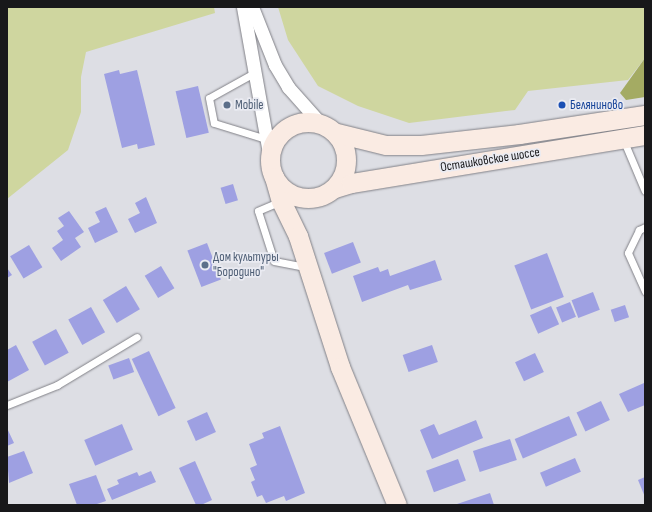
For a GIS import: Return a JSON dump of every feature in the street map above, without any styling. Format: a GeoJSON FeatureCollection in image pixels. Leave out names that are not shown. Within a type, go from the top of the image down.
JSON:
{"type":"FeatureCollection","features":[{"type":"Feature","properties":{"kind":"street"},"geometry":{"type":"LineString","coordinates":[[243,7],[266,139],[274,178],[281,201],[298,236],[340,366],[397,505]]}},
{"type":"Feature","properties":{"kind":"street","name":"Осташковское шоссе"},"geometry":{"type":"LineString","coordinates":[[252,7],[264,42],[282,76],[301,103],[320,123],[337,133],[386,145],[421,145],[513,135],[645,114]]}},
{"type":"Feature","properties":{"kind":"street","name":"Осташковское шоссе"},"geometry":{"type":"LineString","coordinates":[[270,158],[272,148],[282,131],[300,122],[320,123]]}},
{"type":"Feature","properties":{"kind":"street"},"geometry":{"type":"LineString","coordinates":[[335,188],[343,175],[347,161],[346,151],[337,133]]}},
{"type":"Feature","properties":{"kind":"street","name":"Осташковское шоссе"},"geometry":{"type":"LineString","coordinates":[[317,197],[335,188],[351,183],[645,135]]}},
{"type":"Feature","properties":{"kind":"street"},"geometry":{"type":"LineString","coordinates":[[274,178],[288,192],[307,198],[317,197]]}},
{"type":"Feature","properties":{"kind":"street"},"geometry":{"type":"LineString","coordinates":[[298,236],[305,212],[317,197]]}},
{"type":"Feature","properties":{"kind":"lane"},"geometry":{"type":"LineString","coordinates":[[254,73],[209,98],[214,123],[266,139]]}},
{"type":"Feature","properties":{"kind":"lane"},"geometry":{"type":"LineString","coordinates":[[623,139],[645,191]]}},
{"type":"Feature","properties":{"kind":"lane"},"geometry":{"type":"LineString","coordinates":[[281,201],[258,211],[274,261],[307,267]]}},
{"type":"Feature","properties":{"kind":"lane"},"geometry":{"type":"LineString","coordinates":[[645,227],[639,230],[628,253],[645,291]]}},
{"type":"Feature","properties":{"kind":"lane"},"geometry":{"type":"LineString","coordinates":[[7,405],[57,385],[137,337]]}},
{"type":"Feature","properties":{"kind":"green space"},"geometry":{"type":"Polygon","coordinates":[[[7,7],[214,7],[215,13],[86,52],[81,77],[81,112],[68,150],[7,199],[7,7]]]}},
{"type":"Feature","properties":{"kind":"green space"},"geometry":{"type":"Polygon","coordinates":[[[278,7],[645,7],[645,58],[628,80],[528,91],[515,110],[409,123],[358,106],[318,86],[288,40],[278,7]]]}},
{"type":"Feature","properties":{"kind":"green space"},"geometry":{"type":"Polygon","coordinates":[[[645,58],[645,97],[626,100],[620,93],[645,58]]]}},
{"type":"Feature","properties":{"kind":"building"},"geometry":{"type":"Polygon","coordinates":[[[119,70],[120,74],[137,70],[155,145],[138,149],[137,144],[122,148],[104,74],[119,70]]]}},
{"type":"Feature","properties":{"kind":"building"},"geometry":{"type":"Polygon","coordinates":[[[198,86],[209,133],[186,138],[176,91],[198,86]]]}},
{"type":"Feature","properties":{"kind":"building"},"geometry":{"type":"Polygon","coordinates":[[[233,184],[238,200],[226,204],[221,188],[233,184]]]}},
{"type":"Feature","properties":{"kind":"building"},"geometry":{"type":"Polygon","coordinates":[[[146,197],[157,223],[135,233],[128,219],[140,213],[135,203],[146,197]]]}},
{"type":"Feature","properties":{"kind":"building"},"geometry":{"type":"Polygon","coordinates":[[[106,207],[118,232],[95,243],[88,228],[100,222],[95,212],[106,207]]]}},
{"type":"Feature","properties":{"kind":"building"},"geometry":{"type":"Polygon","coordinates":[[[69,211],[84,232],[75,238],[81,247],[61,261],[52,248],[63,240],[57,231],[64,226],[58,218],[69,211]]]}},
{"type":"Feature","properties":{"kind":"building"},"geometry":{"type":"Polygon","coordinates":[[[353,242],[361,263],[332,274],[324,253],[353,242]]]}},
{"type":"Feature","properties":{"kind":"building","name":"Дом культуры \"Бородино\""},"geometry":{"type":"Polygon","coordinates":[[[207,243],[221,279],[201,287],[187,251],[207,243]]]}},
{"type":"Feature","properties":{"kind":"building"},"geometry":{"type":"Polygon","coordinates":[[[29,245],[42,267],[24,279],[10,256],[29,245]]]}},
{"type":"Feature","properties":{"kind":"building"},"geometry":{"type":"Polygon","coordinates":[[[547,253],[564,297],[531,309],[514,266],[547,253]]]}},
{"type":"Feature","properties":{"kind":"building"},"geometry":{"type":"Polygon","coordinates":[[[435,260],[442,280],[410,290],[408,285],[362,302],[353,276],[378,267],[380,272],[388,269],[390,276],[435,260]]]}},
{"type":"Feature","properties":{"kind":"building"},"geometry":{"type":"Polygon","coordinates":[[[161,266],[174,288],[158,298],[145,276],[161,266]]]}},
{"type":"Feature","properties":{"kind":"building"},"geometry":{"type":"Polygon","coordinates":[[[7,268],[12,275],[7,278],[7,268]]]}},
{"type":"Feature","properties":{"kind":"building"},"geometry":{"type":"Polygon","coordinates":[[[126,286],[140,309],[117,323],[103,300],[126,286]]]}},
{"type":"Feature","properties":{"kind":"building"},"geometry":{"type":"Polygon","coordinates":[[[593,292],[600,310],[578,318],[572,300],[593,292]]]}},
{"type":"Feature","properties":{"kind":"building"},"geometry":{"type":"Polygon","coordinates":[[[570,302],[576,317],[562,322],[556,308],[570,302]]]}},
{"type":"Feature","properties":{"kind":"building"},"geometry":{"type":"Polygon","coordinates":[[[625,305],[629,317],[615,322],[611,310],[625,305]]]}},
{"type":"Feature","properties":{"kind":"building"},"geometry":{"type":"Polygon","coordinates":[[[551,306],[559,324],[538,334],[530,315],[551,306]]]}},
{"type":"Feature","properties":{"kind":"building"},"geometry":{"type":"Polygon","coordinates":[[[91,307],[105,332],[82,345],[68,320],[91,307]]]}},
{"type":"Feature","properties":{"kind":"building"},"geometry":{"type":"Polygon","coordinates":[[[56,329],[69,353],[45,366],[32,342],[56,329]]]}},
{"type":"Feature","properties":{"kind":"building"},"geometry":{"type":"Polygon","coordinates":[[[16,345],[29,370],[7,382],[7,350],[16,345]]]}},
{"type":"Feature","properties":{"kind":"building"},"geometry":{"type":"Polygon","coordinates":[[[432,345],[438,362],[409,372],[403,355],[432,345]]]}},
{"type":"Feature","properties":{"kind":"building"},"geometry":{"type":"Polygon","coordinates":[[[149,351],[176,408],[158,416],[132,359],[149,351]]]}},
{"type":"Feature","properties":{"kind":"building"},"geometry":{"type":"Polygon","coordinates":[[[535,353],[544,372],[524,381],[515,362],[535,353]]]}},
{"type":"Feature","properties":{"kind":"building"},"geometry":{"type":"Polygon","coordinates":[[[129,358],[134,372],[113,380],[108,366],[129,358]]]}},
{"type":"Feature","properties":{"kind":"building"},"geometry":{"type":"Polygon","coordinates":[[[644,383],[645,405],[628,412],[619,394],[644,383]]]}},
{"type":"Feature","properties":{"kind":"building"},"geometry":{"type":"Polygon","coordinates":[[[601,401],[610,420],[585,431],[577,412],[601,401]]]}},
{"type":"Feature","properties":{"kind":"building"},"geometry":{"type":"Polygon","coordinates":[[[207,412],[216,432],[196,441],[187,421],[207,412]]]}},
{"type":"Feature","properties":{"kind":"building"},"geometry":{"type":"Polygon","coordinates":[[[569,416],[577,435],[523,458],[515,439],[569,416]]]}},
{"type":"Feature","properties":{"kind":"building"},"geometry":{"type":"Polygon","coordinates":[[[476,420],[483,438],[432,459],[420,430],[434,424],[439,435],[476,420]]]}},
{"type":"Feature","properties":{"kind":"building"},"geometry":{"type":"Polygon","coordinates":[[[122,424],[133,450],[95,466],[84,440],[122,424]]]}},
{"type":"Feature","properties":{"kind":"building"},"geometry":{"type":"Polygon","coordinates":[[[280,426],[305,493],[286,501],[284,496],[266,503],[262,495],[257,497],[251,482],[255,480],[250,468],[257,465],[249,444],[264,438],[262,433],[280,426]]]}},
{"type":"Feature","properties":{"kind":"building"},"geometry":{"type":"Polygon","coordinates":[[[7,428],[14,443],[7,446],[7,428]]]}},
{"type":"Feature","properties":{"kind":"building"},"geometry":{"type":"Polygon","coordinates":[[[510,439],[517,460],[480,472],[473,451],[510,439]]]}},
{"type":"Feature","properties":{"kind":"building"},"geometry":{"type":"Polygon","coordinates":[[[24,451],[33,473],[9,483],[7,457],[24,451]]]}},
{"type":"Feature","properties":{"kind":"building"},"geometry":{"type":"Polygon","coordinates":[[[575,458],[581,472],[546,487],[540,473],[575,458]]]}},
{"type":"Feature","properties":{"kind":"building"},"geometry":{"type":"Polygon","coordinates":[[[458,459],[466,481],[434,492],[426,471],[458,459]]]}},
{"type":"Feature","properties":{"kind":"building"},"geometry":{"type":"Polygon","coordinates":[[[195,461],[212,500],[201,505],[196,505],[179,468],[195,461]]]}},
{"type":"Feature","properties":{"kind":"building"},"geometry":{"type":"Polygon","coordinates":[[[151,471],[156,482],[112,500],[107,489],[119,484],[117,480],[137,472],[139,476],[151,471]]]}},
{"type":"Feature","properties":{"kind":"building"},"geometry":{"type":"Polygon","coordinates":[[[96,475],[106,501],[94,505],[77,505],[69,484],[96,475]]]}},
{"type":"Feature","properties":{"kind":"building"},"geometry":{"type":"Polygon","coordinates":[[[645,477],[645,497],[638,480],[645,477]]]}},
{"type":"Feature","properties":{"kind":"building"},"geometry":{"type":"Polygon","coordinates":[[[490,493],[494,505],[454,505],[490,493]]]}},
{"type":"Feature","properties":{"kind":"place","name":"Mobile"},"geometry":{"type":"Point","coordinates":[227,105]}},
{"type":"Feature","properties":{"kind":"place","name":"Беляниново"},"geometry":{"type":"Point","coordinates":[562,105]}},
{"type":"Feature","properties":{"kind":"place","name":"Дом культуры \"Бородино\""},"geometry":{"type":"Point","coordinates":[205,265]}}]}
